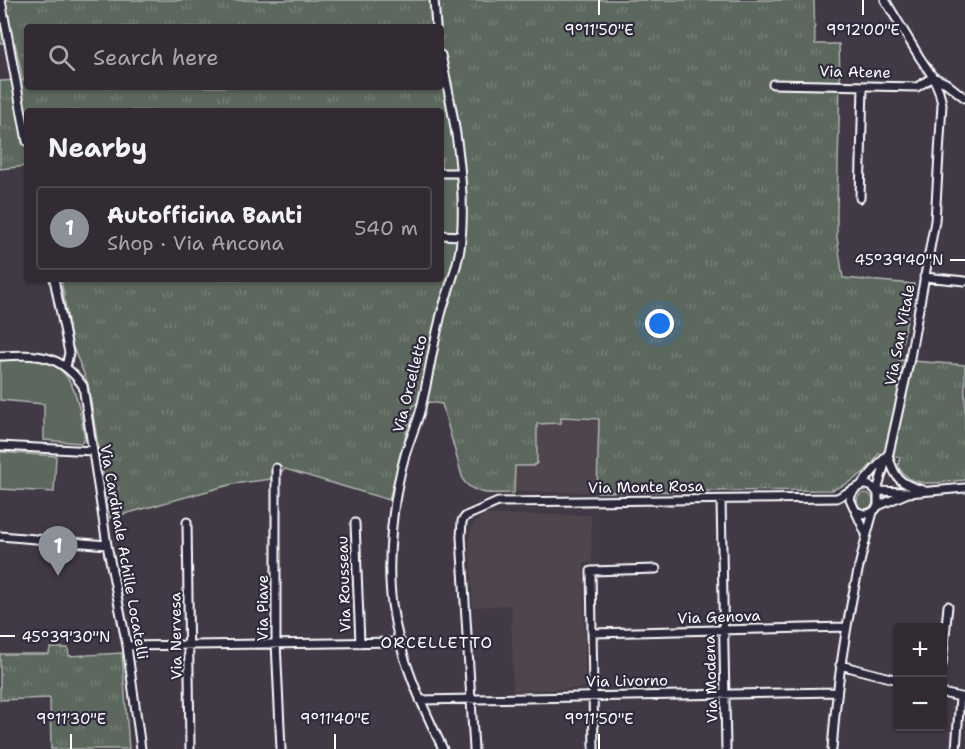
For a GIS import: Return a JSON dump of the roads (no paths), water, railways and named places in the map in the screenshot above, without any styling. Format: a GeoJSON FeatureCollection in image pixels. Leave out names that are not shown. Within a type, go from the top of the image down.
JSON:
{"type":"FeatureCollection","features":[{"type":"Feature","properties":{"kind":"street"},"geometry":{"type":"LineString","coordinates":[[1,0],[24,125]]}},
{"type":"Feature","properties":{"kind":"street"},"geometry":{"type":"LineString","coordinates":[[434,0],[436,24]]}},
{"type":"Feature","properties":{"kind":"street"},"geometry":{"type":"LineString","coordinates":[[885,0],[933,77],[946,83],[965,98]]}},
{"type":"Feature","properties":{"kind":"street","name":"Via Orcelletto"},"geometry":{"type":"LineString","coordinates":[[443,749],[420,700],[400,642],[390,583],[393,516],[398,486],[422,406],[440,317],[456,269],[461,236],[459,173],[452,108],[444,69]]}},
{"type":"Feature","properties":{"kind":"street","name":"Via Atene"},"geometry":{"type":"LineString","coordinates":[[773,84],[917,87],[933,77]]}},
{"type":"Feature","properties":{"kind":"street","name":"Via San Vitale"},"geometry":{"type":"LineString","coordinates":[[877,491],[888,455],[909,363],[936,206],[942,104],[933,77]]}},
{"type":"Feature","properties":{"kind":"street"},"geometry":{"type":"LineString","coordinates":[[860,198],[863,86]]}},
{"type":"Feature","properties":{"kind":"street"},"geometry":{"type":"LineString","coordinates":[[444,173],[459,173]]}},
{"type":"Feature","properties":{"kind":"street"},"geometry":{"type":"LineString","coordinates":[[444,235],[461,236]]}},
{"type":"Feature","properties":{"kind":"street"},"geometry":{"type":"LineString","coordinates":[[924,277],[965,281]]}},
{"type":"Feature","properties":{"kind":"street"},"geometry":{"type":"LineString","coordinates":[[0,356],[31,354],[43,356],[66,367],[69,353],[55,282]]}},
{"type":"Feature","properties":{"kind":"street","name":"Via Cardinale Achille Locatelli"},"geometry":{"type":"LineString","coordinates":[[66,367],[83,386],[106,545],[127,646],[141,749]]}},
{"type":"Feature","properties":{"kind":"street"},"geometry":{"type":"LineString","coordinates":[[0,446],[93,451]]}},
{"type":"Feature","properties":{"kind":"street"},"geometry":{"type":"LineString","coordinates":[[888,455],[895,476],[901,482],[932,492]]}},
{"type":"Feature","properties":{"kind":"street","name":"Via San Vitale"},"geometry":{"type":"LineString","coordinates":[[857,487],[888,455]]}},
{"type":"Feature","properties":{"kind":"street","name":"Via Piave"},"geometry":{"type":"LineString","coordinates":[[276,468],[276,642],[281,749]]}},
{"type":"Feature","properties":{"kind":"street"},"geometry":{"type":"LineString","coordinates":[[866,534],[850,499],[857,487],[869,486],[877,491],[908,493],[965,488]]}},
{"type":"Feature","properties":{"kind":"street","name":"Via Monte Rosa"},"geometry":{"type":"LineString","coordinates":[[471,699],[460,537],[462,521],[475,511],[498,502],[837,498],[857,487]]}},
{"type":"Feature","properties":{"kind":"street"},"geometry":{"type":"LineString","coordinates":[[832,749],[840,665],[866,534],[879,498],[877,491]]}},
{"type":"Feature","properties":{"kind":"street"},"geometry":{"type":"LineString","coordinates":[[837,498],[856,511],[867,514],[908,493]]}},
{"type":"Feature","properties":{"kind":"street","name":"Via Modena"},"geometry":{"type":"LineString","coordinates":[[721,500],[726,749]]}},
{"type":"Feature","properties":{"kind":"street","name":"Via Nervesa"},"geometry":{"type":"LineString","coordinates":[[187,522],[190,749]]}},
{"type":"Feature","properties":{"kind":"street","name":"Via Rousseau"},"geometry":{"type":"LineString","coordinates":[[355,523],[360,643]]}},
{"type":"Feature","properties":{"kind":"street"},"geometry":{"type":"LineString","coordinates":[[0,536],[106,545]]}},
{"type":"Feature","properties":{"kind":"street"},"geometry":{"type":"LineString","coordinates":[[594,749],[591,570],[656,569]]}},
{"type":"Feature","properties":{"kind":"street"},"geometry":{"type":"LineString","coordinates":[[946,623],[948,606]]}},
{"type":"Feature","properties":{"kind":"street","name":"Via Genova"},"geometry":{"type":"LineString","coordinates":[[592,633],[847,627]]}},
{"type":"Feature","properties":{"kind":"street"},"geometry":{"type":"LineString","coordinates":[[127,646],[276,642],[400,642]]}},
{"type":"Feature","properties":{"kind":"street"},"geometry":{"type":"LineString","coordinates":[[840,665],[893,679]]}},
{"type":"Feature","properties":{"kind":"street","name":"Via Livorno"},"geometry":{"type":"LineString","coordinates":[[420,700],[836,692]]}},
{"type":"Feature","properties":{"kind":"street"},"geometry":{"type":"LineString","coordinates":[[947,694],[962,698],[957,749]]}},
{"type":"Feature","properties":{"kind":"street"},"geometry":{"type":"LineString","coordinates":[[471,699],[474,749]]}},
{"type":"Feature","properties":{"kind":"place","name":"Autofficina Banti"},"geometry":{"type":"Point","coordinates":[58,576]}},
{"type":"Feature","properties":{"kind":"district","name":"ORCELLETTO"},"geometry":{"type":"Point","coordinates":[437,642]}}]}
